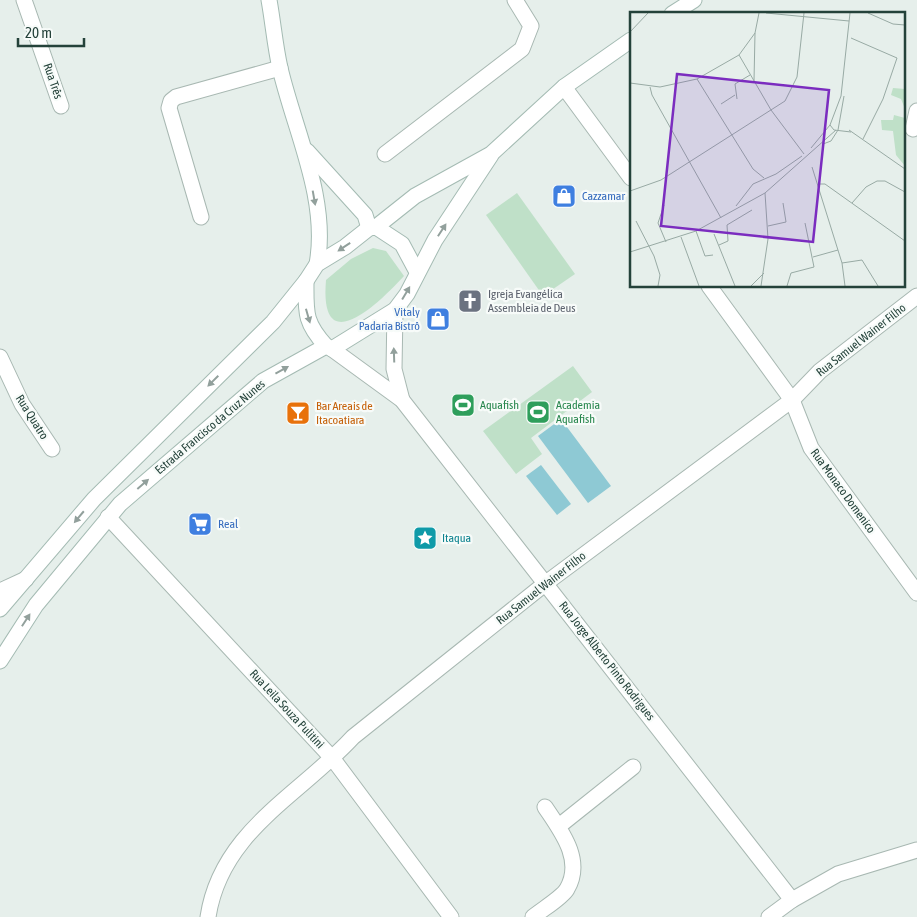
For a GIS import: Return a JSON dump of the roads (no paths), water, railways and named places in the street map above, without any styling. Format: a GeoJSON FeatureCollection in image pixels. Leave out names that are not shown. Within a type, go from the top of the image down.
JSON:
{"type":"FeatureCollection","features":[{"type":"Feature","properties":{"kind":"street","name":"Rua Três"},"geometry":{"type":"LineString","coordinates":[[24,0],[61,106]]}},
{"type":"Feature","properties":{"kind":"street"},"geometry":{"type":"LineString","coordinates":[[269,0],[280,68],[306,150],[320,244],[317,264]]}},
{"type":"Feature","properties":{"kind":"street"},"geometry":{"type":"LineString","coordinates":[[385,154],[522,49],[531,26],[515,0]]}},
{"type":"Feature","properties":{"kind":"street"},"geometry":{"type":"LineString","coordinates":[[675,12],[694,0]]}},
{"type":"Feature","properties":{"kind":"street","name":"Estrada Francisco da Cruz Nunes"},"geometry":{"type":"LineString","coordinates":[[0,609],[94,499],[273,322],[306,281],[317,264],[373,228],[415,196],[491,154],[564,87],[630,41]]}},
{"type":"Feature","properties":{"kind":"street"},"geometry":{"type":"LineString","coordinates":[[201,217],[170,108],[171,101],[176,97],[280,68]]}},
{"type":"Feature","properties":{"kind":"street"},"geometry":{"type":"LineString","coordinates":[[564,87],[630,177]]}},
{"type":"Feature","properties":{"kind":"street"},"geometry":{"type":"LineString","coordinates":[[913,129],[917,111]]}},
{"type":"Feature","properties":{"kind":"street"},"geometry":{"type":"LineString","coordinates":[[306,150],[365,215],[373,228],[402,244],[417,272]]}},
{"type":"Feature","properties":{"kind":"street","name":"Estrada Francisco da Cruz Nunes"},"geometry":{"type":"LineString","coordinates":[[0,661],[36,605],[108,517],[129,496],[263,381],[329,348],[395,310],[407,294],[417,272],[491,154]]}},
{"type":"Feature","properties":{"kind":"street"},"geometry":{"type":"LineString","coordinates":[[306,281],[306,315],[315,334],[329,348]]}},
{"type":"Feature","properties":{"kind":"street","name":"Rua Monaco Domenico"},"geometry":{"type":"LineString","coordinates":[[710,288],[792,400],[811,448],[917,593]]}},
{"type":"Feature","properties":{"kind":"street","name":"Rua Samuel Wainer Filho"},"geometry":{"type":"LineString","coordinates":[[208,917],[228,859],[255,824],[333,759],[353,737],[546,582],[792,400],[820,371],[917,296]]}},
{"type":"Feature","properties":{"kind":"street","name":"Rua Jorge Alberto Pinto Rodrigues"},"geometry":{"type":"LineString","coordinates":[[395,310],[394,369],[402,400]]}},
{"type":"Feature","properties":{"kind":"street","name":"Rua Jorge Alberto Pinto Rodrigues"},"geometry":{"type":"LineString","coordinates":[[329,348],[402,400],[546,582],[792,900]]}},
{"type":"Feature","properties":{"kind":"street","name":"Rua Quatro"},"geometry":{"type":"LineString","coordinates":[[0,357],[22,404],[52,449]]}},
{"type":"Feature","properties":{"kind":"street","name":"Rua Leila Souza Pulitini"},"geometry":{"type":"LineString","coordinates":[[108,517],[333,759],[450,916]]}},
{"type":"Feature","properties":{"kind":"street","name":"Estrada Francisco da Cruz Nunes"},"geometry":{"type":"LineString","coordinates":[[0,592],[28,578]]}},
{"type":"Feature","properties":{"kind":"street"},"geometry":{"type":"LineString","coordinates":[[559,826],[633,767]]}},
{"type":"Feature","properties":{"kind":"street"},"geometry":{"type":"LineString","coordinates":[[533,917],[567,890],[574,862],[565,836],[545,807]]}},
{"type":"Feature","properties":{"kind":"street"},"geometry":{"type":"LineString","coordinates":[[769,917],[792,900],[838,874],[917,850]]}},
{"type":"Feature","properties":{"kind":"water"},"geometry":{"type":"Polygon","coordinates":[[[561,419],[611,486],[588,503],[538,436],[561,419]]]}},
{"type":"Feature","properties":{"kind":"water"},"geometry":{"type":"Polygon","coordinates":[[[541,465],[571,504],[557,515],[526,476],[541,465]]]}},
{"type":"Feature","properties":{"kind":"place","name":"Cazzamar"},"geometry":{"type":"Point","coordinates":[564,196]}},
{"type":"Feature","properties":{"kind":"place","name":"Igreja Evangélica Assembleia de Deus"},"geometry":{"type":"Point","coordinates":[470,301]}},
{"type":"Feature","properties":{"kind":"place","name":"Vitaly Padaria Bistrô"},"geometry":{"type":"Point","coordinates":[438,319]}},
{"type":"Feature","properties":{"kind":"place","name":"Aquafish"},"geometry":{"type":"Point","coordinates":[463,405]}},
{"type":"Feature","properties":{"kind":"place","name":"Academia Aquafish"},"geometry":{"type":"Point","coordinates":[538,412]}},
{"type":"Feature","properties":{"kind":"place","name":"Bar Areais de Itacoatiara"},"geometry":{"type":"Point","coordinates":[298,413]}},
{"type":"Feature","properties":{"kind":"place","name":"Real"},"geometry":{"type":"Point","coordinates":[200,524]}},
{"type":"Feature","properties":{"kind":"place","name":"Itaqua"},"geometry":{"type":"Point","coordinates":[425,538]}}]}
